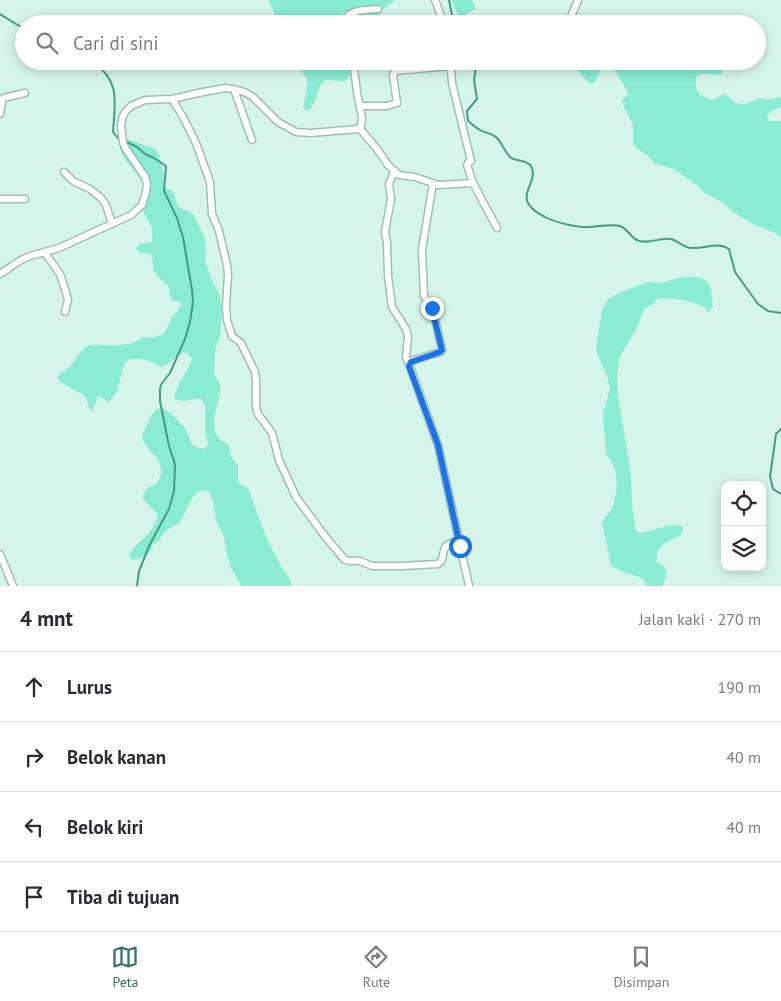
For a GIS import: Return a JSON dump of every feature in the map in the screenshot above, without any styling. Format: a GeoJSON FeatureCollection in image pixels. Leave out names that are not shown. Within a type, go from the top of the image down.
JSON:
{"type":"FeatureCollection","features":[{"type":"Feature","properties":{"kind":"street"},"geometry":{"type":"LineString","coordinates":[[436,0],[441,15]]}},
{"type":"Feature","properties":{"kind":"street"},"geometry":{"type":"LineString","coordinates":[[572,15],[578,0]]}},
{"type":"Feature","properties":{"kind":"street"},"geometry":{"type":"LineString","coordinates":[[349,15],[361,10],[378,9]]}},
{"type":"Feature","properties":{"kind":"street"},"geometry":{"type":"LineString","coordinates":[[354,70],[362,124],[358,129]]}},
{"type":"Feature","properties":{"kind":"street"},"geometry":{"type":"LineString","coordinates":[[360,106],[387,106],[397,103],[393,74],[395,71],[403,70]]}},
{"type":"Feature","properties":{"kind":"street"},"geometry":{"type":"LineString","coordinates":[[451,70],[452,84],[472,160],[467,165],[473,183],[497,228]]}},
{"type":"Feature","properties":{"kind":"street"},"geometry":{"type":"LineString","coordinates":[[0,274],[21,260],[59,248],[131,215],[142,206],[147,184],[145,177],[123,143],[121,125],[126,111],[131,106],[145,100],[172,99],[210,90],[234,89],[253,97],[278,122],[296,132],[311,133],[358,129],[366,135],[382,158],[399,175],[415,177],[438,185],[473,183]]}},
{"type":"Feature","properties":{"kind":"street"},"geometry":{"type":"LineString","coordinates":[[234,89],[252,140]]}},
{"type":"Feature","properties":{"kind":"street"},"geometry":{"type":"LineString","coordinates":[[0,114],[3,98],[25,93]]}},
{"type":"Feature","properties":{"kind":"street"},"geometry":{"type":"LineString","coordinates":[[172,99],[196,143],[210,182],[212,214],[221,238],[227,265],[227,320],[232,336],[242,343],[255,372],[256,407],[260,417],[272,433],[279,460],[296,497],[347,562],[361,561],[369,566],[438,564],[442,560],[443,550],[446,545],[459,540]]}},
{"type":"Feature","properties":{"kind":"street"},"geometry":{"type":"LineString","coordinates":[[64,172],[73,181],[90,189],[101,198],[106,205],[112,224]]}},
{"type":"Feature","properties":{"kind":"street"},"geometry":{"type":"LineString","coordinates":[[394,172],[389,184],[392,197],[385,232],[392,307],[406,328],[408,338],[406,357],[410,363],[409,366],[438,445],[470,586]]}},
{"type":"Feature","properties":{"kind":"street"},"geometry":{"type":"LineString","coordinates":[[410,363],[442,350],[433,310],[424,296],[422,250],[433,183]]}},
{"type":"Feature","properties":{"kind":"street"},"geometry":{"type":"LineString","coordinates":[[0,199],[25,199]]}},
{"type":"Feature","properties":{"kind":"street"},"geometry":{"type":"LineString","coordinates":[[44,252],[60,274],[68,299],[65,312]]}},
{"type":"Feature","properties":{"kind":"street"},"geometry":{"type":"LineString","coordinates":[[0,554],[13,586]]}},
{"type":"Feature","properties":{"kind":"green space"},"geometry":{"type":"Polygon","coordinates":[[[269,0],[395,0],[379,12],[379,15],[355,15],[350,10],[340,15],[275,15],[269,0]]]}},
{"type":"Feature","properties":{"kind":"green space"},"geometry":{"type":"Polygon","coordinates":[[[451,0],[472,0],[476,9],[465,15],[458,15],[451,0]]]}},
{"type":"Feature","properties":{"kind":"green space"},"geometry":{"type":"Polygon","coordinates":[[[301,70],[350,70],[351,75],[345,81],[326,80],[320,85],[315,101],[309,111],[303,107],[307,90],[307,79],[301,70]]]}},
{"type":"Feature","properties":{"kind":"green space"},"geometry":{"type":"Polygon","coordinates":[[[577,70],[600,70],[595,82],[589,83],[577,70]]]}},
{"type":"Feature","properties":{"kind":"green space"},"geometry":{"type":"Polygon","coordinates":[[[615,70],[722,70],[720,74],[703,74],[696,77],[698,92],[713,100],[723,94],[736,103],[745,104],[760,98],[765,100],[781,97],[781,107],[771,111],[767,116],[768,121],[781,121],[781,237],[755,225],[730,210],[726,204],[703,192],[674,169],[654,163],[633,145],[633,125],[622,100],[629,94],[615,70]]]}},
{"type":"Feature","properties":{"kind":"green space"},"geometry":{"type":"Polygon","coordinates":[[[124,138],[153,148],[158,152],[164,185],[173,192],[178,207],[193,214],[204,236],[205,261],[213,283],[220,295],[222,313],[220,336],[215,349],[214,374],[220,384],[220,394],[214,417],[215,432],[219,439],[229,445],[231,457],[238,465],[238,481],[248,488],[266,537],[292,586],[242,586],[231,568],[224,537],[216,520],[209,491],[198,492],[194,496],[180,522],[165,531],[146,555],[130,559],[130,553],[153,528],[158,515],[142,497],[146,489],[157,483],[162,472],[158,459],[142,439],[152,414],[162,408],[174,416],[184,427],[195,446],[206,449],[208,443],[205,430],[205,406],[201,398],[184,401],[175,400],[178,385],[192,359],[189,355],[184,352],[161,367],[139,358],[125,362],[116,393],[109,402],[99,396],[97,397],[91,412],[84,395],[60,382],[57,376],[70,367],[81,351],[87,346],[124,345],[143,337],[152,338],[164,334],[172,316],[180,306],[181,302],[171,300],[168,285],[153,270],[151,254],[141,253],[136,249],[139,244],[152,242],[152,229],[141,205],[142,182],[123,157],[121,151],[121,139],[124,138]]]}},
{"type":"Feature","properties":{"kind":"green space"},"geometry":{"type":"Polygon","coordinates":[[[681,277],[698,277],[707,282],[711,291],[713,307],[708,313],[700,305],[688,301],[657,299],[643,311],[637,328],[620,356],[617,374],[618,396],[631,474],[632,505],[636,531],[641,533],[671,525],[682,526],[683,532],[658,550],[656,562],[664,566],[666,571],[663,586],[647,586],[641,578],[611,566],[602,522],[612,509],[616,495],[616,473],[611,460],[606,455],[603,414],[610,388],[596,347],[602,310],[608,299],[642,284],[649,282],[661,283],[681,277]]]}},
{"type":"Feature","properties":{"kind":"waterway"},"geometry":{"type":"LineString","coordinates":[[449,0],[452,15]]}},
{"type":"Feature","properties":{"kind":"waterway"},"geometry":{"type":"LineString","coordinates":[[0,14],[15,23]]}},
{"type":"Feature","properties":{"kind":"waterway"},"geometry":{"type":"LineString","coordinates":[[102,70],[112,84],[115,101],[113,132],[121,139]]}},
{"type":"Feature","properties":{"kind":"waterway"},"geometry":{"type":"LineString","coordinates":[[476,70],[474,80],[477,99],[467,111],[468,121],[478,129],[497,138],[510,157],[526,162],[531,166],[533,173],[527,197],[528,204],[534,210],[549,219],[570,225],[581,227],[620,226],[635,239],[641,241],[671,239],[689,248],[715,245],[729,249],[735,272],[758,304],[768,311],[781,313]]}},
{"type":"Feature","properties":{"kind":"waterway"},"geometry":{"type":"LineString","coordinates":[[125,141],[166,166],[164,191],[177,218],[183,237],[193,302],[185,339],[170,373],[160,388],[160,401],[169,446],[175,464],[174,491],[169,509],[150,544],[139,571],[137,586]]}},
{"type":"Feature","properties":{"kind":"waterway"},"geometry":{"type":"LineString","coordinates":[[781,429],[776,434],[770,476],[773,489],[781,494]]}},
{"type":"Feature","properties":{"kind":"route"},"geometry":{"type":"LineString","coordinates":[[432,308],[442,350],[411,362],[409,366],[438,445],[460,546]]}}]}
